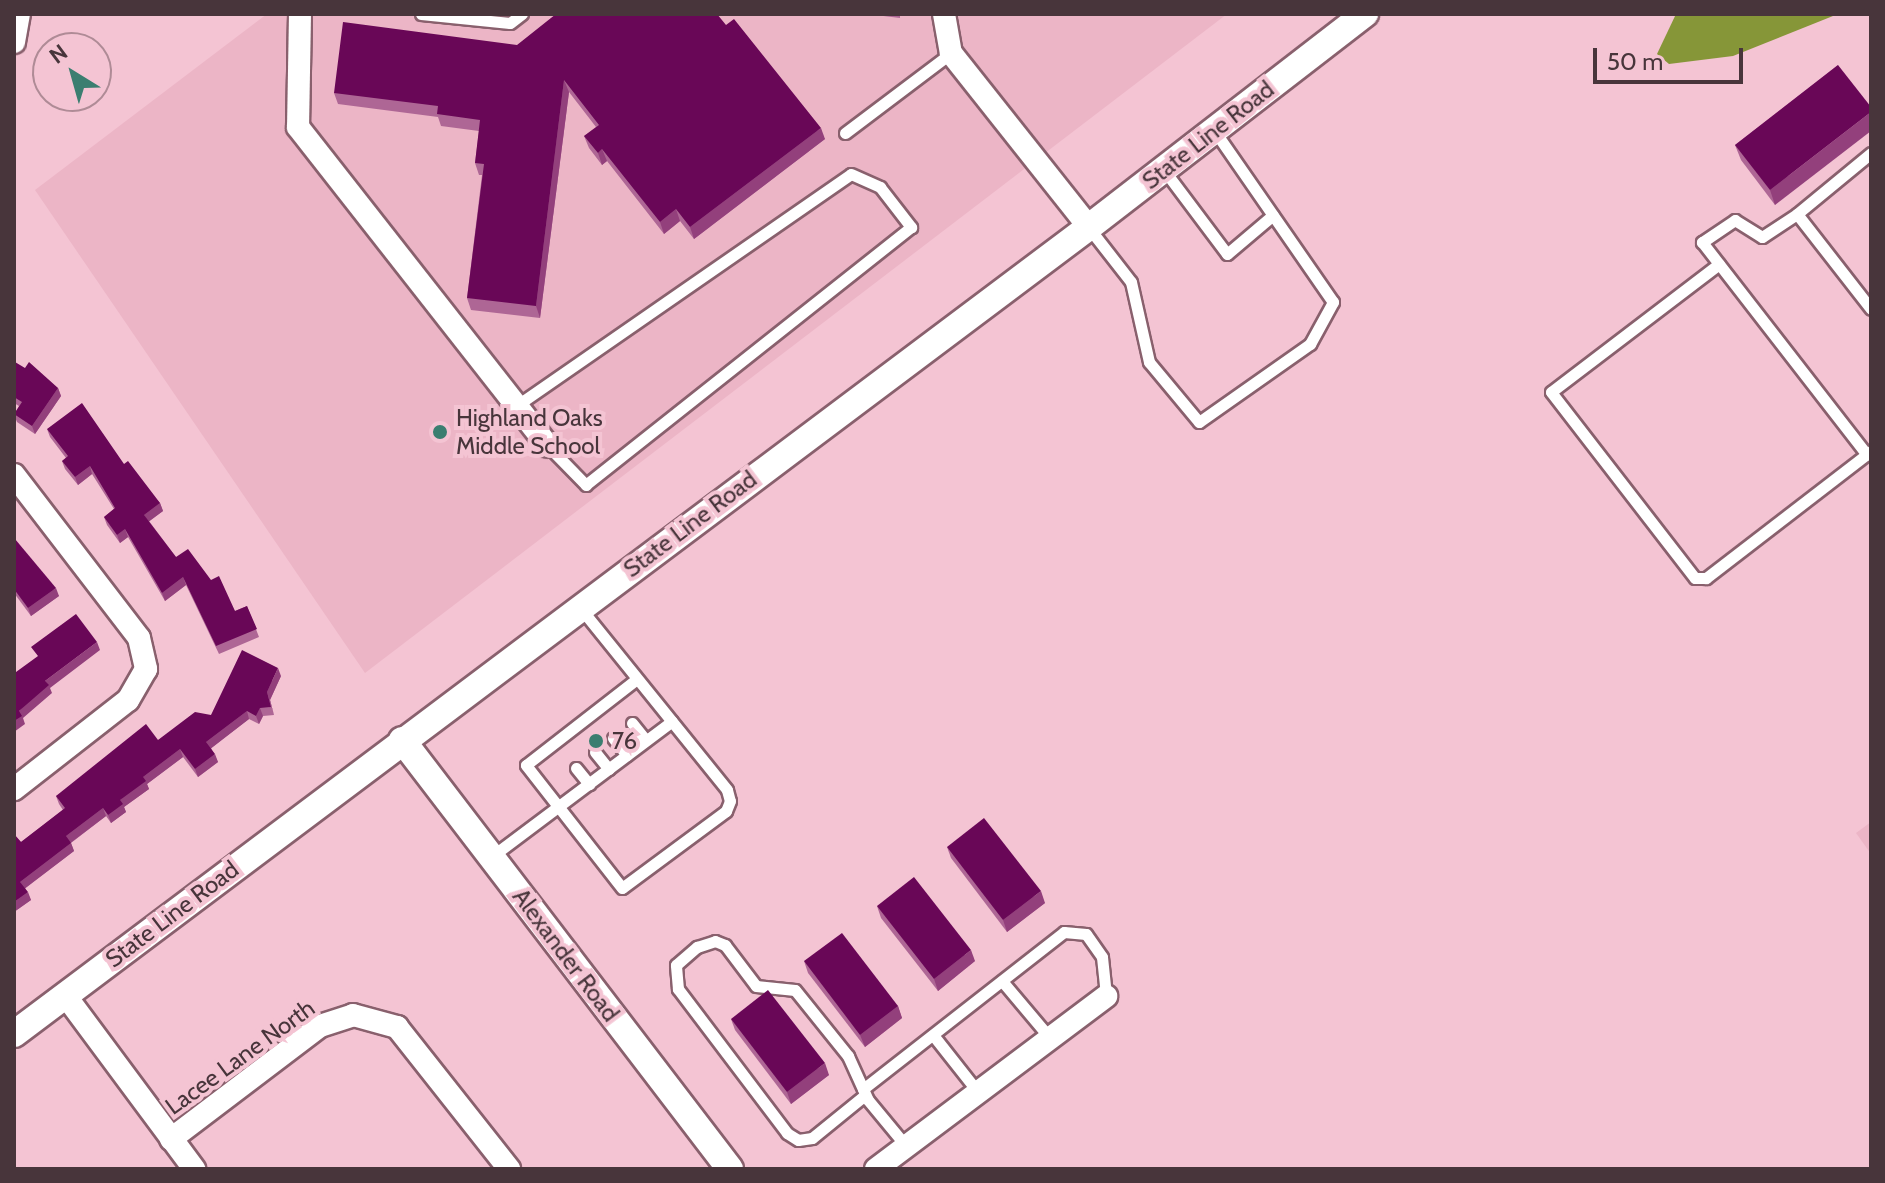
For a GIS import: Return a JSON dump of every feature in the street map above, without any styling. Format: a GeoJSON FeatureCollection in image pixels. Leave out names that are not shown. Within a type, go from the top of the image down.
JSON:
{"type":"FeatureCollection","features":[{"type":"Feature","properties":{"kind":"street"},"geometry":{"type":"LineString","coordinates":[[14,42],[19,14]]}},
{"type":"Feature","properties":{"kind":"street"},"geometry":{"type":"LineString","coordinates":[[300,14],[298,127],[548,446]]}},
{"type":"Feature","properties":{"kind":"street"},"geometry":{"type":"LineString","coordinates":[[944,14],[951,53],[1089,227]]}},
{"type":"Feature","properties":{"kind":"street","name":"State Line Road"},"geometry":{"type":"LineString","coordinates":[[14,1034],[1089,227],[1365,14]]}},
{"type":"Feature","properties":{"kind":"street"},"geometry":{"type":"LineString","coordinates":[[14,475],[139,638],[146,669],[128,700],[14,789]]}},
{"type":"Feature","properties":{"kind":"street","name":"Alexander Road"},"geometry":{"type":"LineString","coordinates":[[402,740],[730,1169]]}},
{"type":"Feature","properties":{"kind":"street"},"geometry":{"type":"LineString","coordinates":[[65,995],[194,1169]]}},
{"type":"Feature","properties":{"kind":"street"},"geometry":{"type":"LineString","coordinates":[[876,1169],[1106,996]]}},
{"type":"Feature","properties":{"kind":"street","name":"Lacee Lane North"},"geometry":{"type":"LineString","coordinates":[[171,1139],[320,1026],[353,1015],[397,1027],[509,1169]]}},
{"type":"Feature","properties":{"kind":"lane"},"geometry":{"type":"LineString","coordinates":[[421,14],[510,23],[522,14]]}},
{"type":"Feature","properties":{"kind":"lane"},"geometry":{"type":"LineString","coordinates":[[845,133],[951,53]]}},
{"type":"Feature","properties":{"kind":"lane"},"geometry":{"type":"LineString","coordinates":[[1089,227],[1131,282],[1149,362],[1199,422],[1310,344],[1333,302],[1214,130]]}},
{"type":"Feature","properties":{"kind":"lane"},"geometry":{"type":"LineString","coordinates":[[1719,264],[1556,385],[1551,392],[1695,578],[1706,578],[1869,453],[1702,242],[1735,220],[1762,237],[1869,159]]}},
{"type":"Feature","properties":{"kind":"lane"},"geometry":{"type":"LineString","coordinates":[[1164,169],[1227,254],[1273,215]]}},
{"type":"Feature","properties":{"kind":"lane"},"geometry":{"type":"LineString","coordinates":[[516,406],[851,174],[880,187],[911,227],[586,485],[548,446]]}},
{"type":"Feature","properties":{"kind":"lane"},"geometry":{"type":"LineString","coordinates":[[1797,214],[1871,309]]}},
{"type":"Feature","properties":{"kind":"lane"},"geometry":{"type":"LineString","coordinates":[[579,607],[727,790],[726,811],[622,888],[526,765],[559,746],[615,702],[637,679]]}},
{"type":"Feature","properties":{"kind":"lane"},"geometry":{"type":"LineString","coordinates":[[491,857],[672,721]]}},
{"type":"Feature","properties":{"kind":"lane"},"geometry":{"type":"LineString","coordinates":[[632,723],[646,740]]}},
{"type":"Feature","properties":{"kind":"lane"},"geometry":{"type":"LineString","coordinates":[[613,738],[627,755]]}},
{"type":"Feature","properties":{"kind":"lane"},"geometry":{"type":"LineString","coordinates":[[595,752],[609,769]]}},
{"type":"Feature","properties":{"kind":"lane"},"geometry":{"type":"LineString","coordinates":[[576,768],[589,784]]}},
{"type":"Feature","properties":{"kind":"lane"},"geometry":{"type":"LineString","coordinates":[[906,1146],[864,1092],[848,1056],[795,990],[756,986],[725,945],[715,941],[697,947],[676,965],[678,989],[787,1133],[798,1140],[812,1138],[864,1092],[933,1035],[1064,932],[1077,931],[1102,957],[1106,996]]}},
{"type":"Feature","properties":{"kind":"lane"},"geometry":{"type":"LineString","coordinates":[[1002,981],[1050,1038]]}},
{"type":"Feature","properties":{"kind":"lane"},"geometry":{"type":"LineString","coordinates":[[933,1035],[978,1092]]}},
{"type":"Feature","properties":{"kind":"shaded area","name":"Highland Oaks Middle School"},"geometry":{"type":"Polygon","coordinates":[[[267,14],[1227,14],[365,673],[35,190],[267,14]]]}},
{"type":"Feature","properties":{"kind":"shaded area"},"geometry":{"type":"Polygon","coordinates":[[[1676,14],[1838,14],[1733,56],[1669,64],[1657,54],[1676,14]]]}},
{"type":"Feature","properties":{"kind":"shaded area"},"geometry":{"type":"Polygon","coordinates":[[[1871,822],[1871,854],[1856,833],[1871,822]]]}},
{"type":"Feature","properties":{"kind":"building"},"geometry":{"type":"Polygon","coordinates":[[[556,14],[717,14],[726,25],[734,19],[821,128],[690,227],[676,209],[660,222],[602,149],[598,153],[584,136],[599,125],[564,80],[536,306],[467,298],[484,164],[475,163],[480,120],[437,114],[438,106],[334,93],[343,22],[517,45],[556,14]]]}},
{"type":"Feature","properties":{"kind":"building"},"geometry":{"type":"Polygon","coordinates":[[[1838,65],[1871,107],[1871,112],[1770,190],[1735,145],[1838,65]]]}},
{"type":"Feature","properties":{"kind":"building"},"geometry":{"type":"Polygon","coordinates":[[[15,362],[25,368],[29,362],[58,388],[32,426],[14,414],[22,402],[14,397],[15,362]]]}},
{"type":"Feature","properties":{"kind":"building"},"geometry":{"type":"Polygon","coordinates":[[[82,403],[124,464],[128,461],[160,503],[144,515],[176,557],[188,549],[211,580],[219,576],[235,611],[247,606],[257,629],[216,646],[183,577],[162,593],[125,529],[117,535],[104,517],[115,508],[90,466],[75,477],[62,461],[68,456],[47,429],[82,403]]]}},
{"type":"Feature","properties":{"kind":"building"},"geometry":{"type":"Polygon","coordinates":[[[15,539],[56,588],[28,608],[14,589],[15,539]]]}},
{"type":"Feature","properties":{"kind":"building"},"geometry":{"type":"Polygon","coordinates":[[[76,614],[97,642],[45,681],[49,685],[19,711],[22,716],[14,721],[14,672],[38,656],[31,647],[76,614]]]}},
{"type":"Feature","properties":{"kind":"building"},"geometry":{"type":"Polygon","coordinates":[[[242,650],[278,668],[267,692],[271,707],[260,708],[256,716],[247,711],[206,742],[215,754],[195,769],[180,749],[143,777],[146,781],[120,800],[123,804],[108,815],[103,808],[66,836],[71,843],[20,882],[28,892],[14,902],[14,836],[21,842],[65,808],[56,796],[146,724],[158,740],[195,712],[211,715],[242,650]]]}},
{"type":"Feature","properties":{"kind":"building"},"geometry":{"type":"Polygon","coordinates":[[[984,818],[1041,891],[1003,920],[947,847],[984,818]]]}},
{"type":"Feature","properties":{"kind":"building"},"geometry":{"type":"Polygon","coordinates":[[[914,877],[971,950],[934,979],[877,906],[914,877]]]}},
{"type":"Feature","properties":{"kind":"building"},"geometry":{"type":"Polygon","coordinates":[[[842,933],[898,1006],[860,1035],[804,961],[842,933]]]}},
{"type":"Feature","properties":{"kind":"building"},"geometry":{"type":"Polygon","coordinates":[[[768,990],[825,1063],[787,1092],[731,1019],[768,990]]]}},
{"type":"Feature","properties":{"kind":"place","name":"Highland Oaks Middle School"},"geometry":{"type":"Point","coordinates":[440,432]}},
{"type":"Feature","properties":{"kind":"place","name":"76"},"geometry":{"type":"Point","coordinates":[596,741]}}]}
